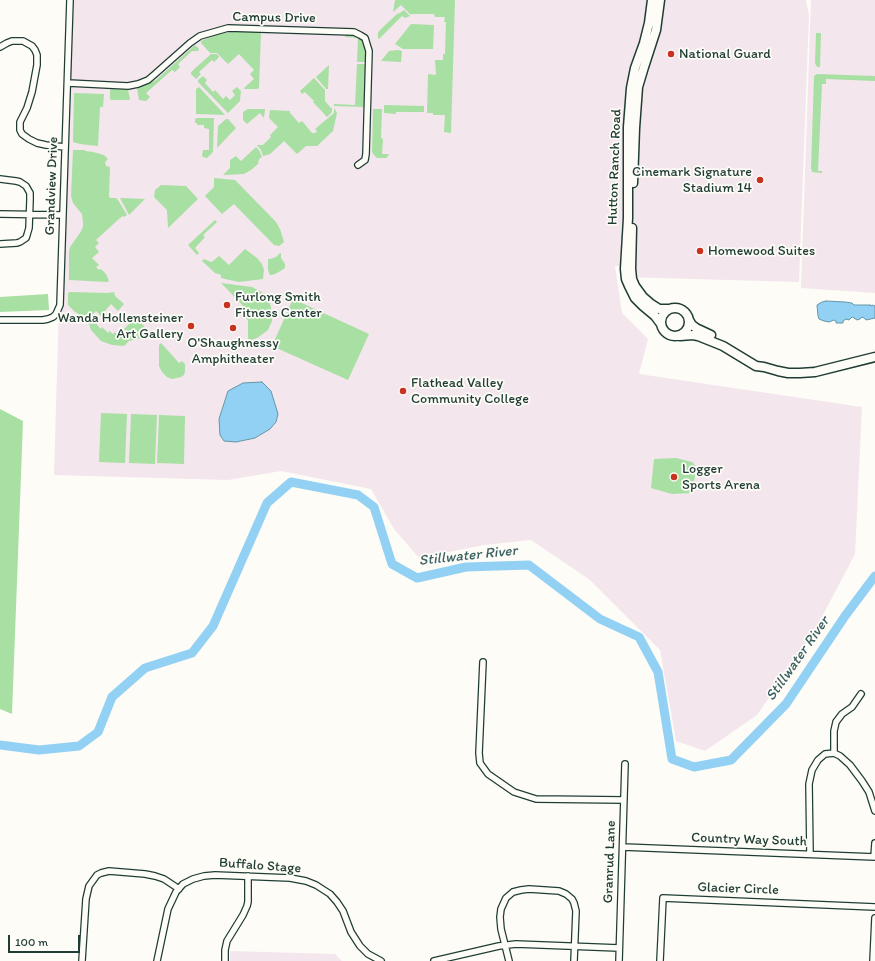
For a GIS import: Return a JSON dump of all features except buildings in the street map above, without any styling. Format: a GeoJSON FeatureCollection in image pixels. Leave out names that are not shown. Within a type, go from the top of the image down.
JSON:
{"type":"FeatureCollection","features":[{"type":"Feature","properties":{"kind":"main road","name":"Hutton Ranch Road"},"geometry":{"type":"LineString","coordinates":[[652,0],[649,23],[635,68],[631,88],[628,127],[628,218],[625,270],[628,286],[635,298],[655,316],[661,324]]}},
{"type":"Feature","properties":{"kind":"main road","name":"Hutton Ranch Road"},"geometry":{"type":"LineString","coordinates":[[660,0],[656,30],[642,71],[637,94],[634,128],[631,269],[632,279],[635,286],[643,297],[659,309],[668,309]]}},
{"type":"Feature","properties":{"kind":"main road"},"geometry":{"type":"LineString","coordinates":[[764,367],[758,361],[735,346],[696,328],[692,325],[688,315],[681,309],[668,309],[662,316],[661,324],[663,330],[669,335],[693,335],[730,349],[756,366],[778,371],[800,373],[815,372],[875,356]]}},
{"type":"Feature","properties":{"kind":"main road"},"geometry":{"type":"LineString","coordinates":[[680,336],[688,329],[689,320]]}},
{"type":"Feature","properties":{"kind":"street","name":"Grandview Drive"},"geometry":{"type":"LineString","coordinates":[[0,320],[43,320],[53,317],[60,305],[70,0]]}},
{"type":"Feature","properties":{"kind":"street","name":"Campus Drive"},"geometry":{"type":"LineString","coordinates":[[68,83],[128,86],[138,84],[148,80],[200,36],[228,28],[354,32],[365,38],[369,51],[366,154],[365,160],[358,165]]}},
{"type":"Feature","properties":{"kind":"street"},"geometry":{"type":"LineString","coordinates":[[0,47],[12,41],[23,41],[32,46],[37,55],[37,65],[32,92],[27,108],[20,122],[20,130],[22,134],[37,143],[65,147]]}},
{"type":"Feature","properties":{"kind":"street"},"geometry":{"type":"LineString","coordinates":[[0,179],[16,181],[26,186],[30,193],[29,231],[26,238],[17,243],[0,244]]}},
{"type":"Feature","properties":{"kind":"street"},"geometry":{"type":"LineString","coordinates":[[0,214],[63,215]]}},
{"type":"Feature","properties":{"kind":"street"},"geometry":{"type":"LineString","coordinates":[[482,662],[479,753],[480,763],[488,774],[514,792],[536,799],[624,800]]}},
{"type":"Feature","properties":{"kind":"street"},"geometry":{"type":"LineString","coordinates":[[834,753],[834,731],[836,722],[842,714],[852,707],[861,694]]}},
{"type":"Feature","properties":{"kind":"street"},"geometry":{"type":"LineString","coordinates":[[810,854],[809,784],[812,770],[818,760],[825,754],[834,753],[850,765],[869,792],[875,811]]}},
{"type":"Feature","properties":{"kind":"street","name":"Granrud Lane"},"geometry":{"type":"LineString","coordinates":[[619,961],[625,764]]}},
{"type":"Feature","properties":{"kind":"street"},"geometry":{"type":"LineString","coordinates":[[874,857],[875,843]]}},
{"type":"Feature","properties":{"kind":"street","name":"Country Way South"},"geometry":{"type":"LineString","coordinates":[[623,847],[874,857]]}},
{"type":"Feature","properties":{"kind":"street"},"geometry":{"type":"LineString","coordinates":[[82,961],[86,899],[89,886],[97,876],[101,873],[109,871],[155,876],[164,879],[178,889],[168,909],[157,961]]}},
{"type":"Feature","properties":{"kind":"street","name":"Buffalo Stage"},"geometry":{"type":"LineString","coordinates":[[178,889],[188,881],[204,876],[221,875],[301,880],[311,882],[321,887],[334,898],[340,906],[351,932],[360,946],[368,954],[381,961]]}},
{"type":"Feature","properties":{"kind":"street"},"geometry":{"type":"LineString","coordinates":[[225,961],[227,941],[247,906],[248,876]]}},
{"type":"Feature","properties":{"kind":"street"},"geometry":{"type":"LineString","coordinates":[[509,961],[504,945],[500,921],[502,905],[506,898],[513,892],[529,889],[559,891],[572,899],[576,911],[574,961]]}},
{"type":"Feature","properties":{"kind":"street","name":"Glacier Circle"},"geometry":{"type":"LineString","coordinates":[[660,961],[663,898],[875,907]]}},
{"type":"Feature","properties":{"kind":"street"},"geometry":{"type":"LineString","coordinates":[[873,961],[875,918]]}},
{"type":"Feature","properties":{"kind":"street"},"geometry":{"type":"LineString","coordinates":[[434,961],[504,945],[525,944],[619,948]]}},
{"type":"Feature","properties":{"kind":"shaded area","name":"Flathead Valley Community College"},"geometry":{"type":"Polygon","coordinates":[[[68,0],[806,0],[809,15],[799,282],[624,277],[621,268],[619,266],[615,266],[622,313],[648,339],[639,374],[862,407],[855,554],[814,632],[757,715],[705,751],[676,741],[660,650],[590,580],[531,540],[484,545],[419,558],[394,529],[371,489],[281,471],[228,480],[54,475],[68,0]]]}},
{"type":"Feature","properties":{"kind":"shaded area"},"geometry":{"type":"Polygon","coordinates":[[[811,0],[875,0],[875,293],[801,288],[811,0]]]}},
{"type":"Feature","properties":{"kind":"shaded area"},"geometry":{"type":"Polygon","coordinates":[[[230,951],[335,954],[342,961],[230,961],[230,951]]]}},
{"type":"Feature","properties":{"kind":"green space"},"geometry":{"type":"Polygon","coordinates":[[[395,0],[455,0],[451,133],[444,132],[445,115],[433,115],[433,113],[427,113],[428,74],[436,75],[435,60],[443,60],[443,54],[445,54],[445,17],[435,17],[434,14],[411,15],[401,5],[393,12],[395,0]]]}},
{"type":"Feature","properties":{"kind":"green space"},"geometry":{"type":"Polygon","coordinates":[[[404,10],[410,16],[405,18],[402,16],[379,39],[378,33],[380,30],[397,14],[404,10]]]}},
{"type":"Feature","properties":{"kind":"green space"},"geometry":{"type":"Polygon","coordinates":[[[411,24],[434,25],[433,49],[403,49],[395,44],[411,24]]]}},
{"type":"Feature","properties":{"kind":"green space"},"geometry":{"type":"Polygon","coordinates":[[[237,31],[261,32],[259,88],[257,89],[244,89],[254,79],[250,74],[254,70],[239,54],[228,64],[217,53],[210,53],[201,43],[201,41],[220,34],[237,31]]]}},
{"type":"Feature","properties":{"kind":"green space"},"geometry":{"type":"Polygon","coordinates":[[[816,33],[821,33],[820,67],[817,67],[815,63],[816,33]]]}},
{"type":"Feature","properties":{"kind":"green space"},"geometry":{"type":"Polygon","coordinates":[[[346,35],[356,36],[364,40],[366,45],[367,62],[357,62],[358,38],[345,37],[346,35]]]}},
{"type":"Feature","properties":{"kind":"green space"},"geometry":{"type":"Polygon","coordinates":[[[195,45],[199,49],[198,51],[192,51],[178,64],[180,67],[175,72],[172,70],[146,93],[150,97],[146,101],[139,100],[138,88],[156,80],[195,45]]]}},
{"type":"Feature","properties":{"kind":"green space"},"geometry":{"type":"Polygon","coordinates":[[[389,51],[402,51],[401,62],[381,61],[389,51]]]}},
{"type":"Feature","properties":{"kind":"green space"},"geometry":{"type":"Polygon","coordinates":[[[211,54],[217,54],[219,57],[214,62],[212,60],[199,72],[201,74],[196,79],[191,72],[211,54]]]}},
{"type":"Feature","properties":{"kind":"green space"},"geometry":{"type":"Polygon","coordinates":[[[357,64],[367,64],[365,107],[334,106],[334,104],[355,105],[357,64]]]}},
{"type":"Feature","properties":{"kind":"green space"},"geometry":{"type":"Polygon","coordinates":[[[329,65],[328,89],[326,89],[316,77],[329,65]]]}},
{"type":"Feature","properties":{"kind":"green space"},"geometry":{"type":"Polygon","coordinates":[[[817,74],[875,76],[875,81],[826,79],[826,84],[822,84],[818,171],[822,171],[822,173],[812,172],[811,169],[814,76],[817,74]]]}},
{"type":"Feature","properties":{"kind":"green space"},"geometry":{"type":"Polygon","coordinates":[[[203,76],[207,80],[205,83],[213,92],[215,90],[223,99],[226,96],[230,100],[235,95],[232,91],[237,87],[241,91],[240,101],[228,113],[198,82],[198,80],[203,76]]]}},
{"type":"Feature","properties":{"kind":"green space"},"geometry":{"type":"Polygon","coordinates":[[[314,78],[325,90],[325,101],[332,108],[332,112],[327,117],[305,92],[302,94],[300,91],[314,78]]]}},
{"type":"Feature","properties":{"kind":"green space"},"geometry":{"type":"Polygon","coordinates":[[[199,87],[225,115],[196,114],[196,89],[199,87]]]}},
{"type":"Feature","properties":{"kind":"green space"},"geometry":{"type":"Polygon","coordinates":[[[111,89],[128,90],[130,99],[111,100],[111,89]]]}},
{"type":"Feature","properties":{"kind":"green space"},"geometry":{"type":"Polygon","coordinates":[[[74,93],[104,94],[103,107],[100,107],[98,146],[73,142],[74,93]]]}},
{"type":"Feature","properties":{"kind":"green space"},"geometry":{"type":"Polygon","coordinates":[[[384,105],[424,106],[424,112],[396,112],[396,114],[384,113],[384,105]]]}},
{"type":"Feature","properties":{"kind":"green space"},"geometry":{"type":"Polygon","coordinates":[[[334,108],[337,113],[333,131],[317,146],[306,146],[297,154],[284,141],[270,154],[263,156],[257,145],[263,145],[278,127],[269,118],[270,110],[290,111],[299,123],[302,121],[312,133],[315,133],[317,131],[315,129],[334,113],[334,108]]]}},
{"type":"Feature","properties":{"kind":"green space"},"geometry":{"type":"Polygon","coordinates":[[[248,109],[265,109],[264,118],[260,113],[247,124],[243,120],[243,112],[248,109]]]}},
{"type":"Feature","properties":{"kind":"green space"},"geometry":{"type":"Polygon","coordinates":[[[373,109],[382,109],[382,154],[389,154],[386,158],[377,158],[372,152],[373,109]]]}},
{"type":"Feature","properties":{"kind":"green space"},"geometry":{"type":"Polygon","coordinates":[[[214,118],[213,152],[207,158],[202,156],[203,150],[209,150],[209,129],[204,128],[204,125],[197,125],[197,123],[195,123],[195,119],[214,118]]]}},
{"type":"Feature","properties":{"kind":"green space"},"geometry":{"type":"Polygon","coordinates":[[[228,119],[236,128],[217,148],[218,126],[228,119]]]}},
{"type":"Feature","properties":{"kind":"green space"},"geometry":{"type":"Polygon","coordinates":[[[256,147],[262,157],[259,159],[258,164],[251,170],[244,174],[223,175],[230,168],[230,160],[236,156],[241,161],[256,147]]]}},
{"type":"Feature","properties":{"kind":"green space"},"geometry":{"type":"Polygon","coordinates":[[[73,150],[93,152],[104,155],[108,159],[105,162],[106,166],[110,167],[109,197],[116,198],[118,200],[127,215],[120,218],[96,240],[99,243],[95,247],[99,252],[92,258],[99,265],[96,267],[99,270],[101,269],[106,274],[109,281],[107,282],[69,280],[70,247],[83,227],[82,214],[73,203],[71,196],[73,150]]]}},
{"type":"Feature","properties":{"kind":"green space"},"geometry":{"type":"Polygon","coordinates":[[[214,178],[235,180],[276,222],[284,242],[279,246],[274,245],[234,204],[222,214],[205,196],[214,187],[214,178]]]}},
{"type":"Feature","properties":{"kind":"green space"},"geometry":{"type":"Polygon","coordinates":[[[161,185],[186,186],[198,199],[168,228],[167,210],[154,197],[155,190],[161,185]]]}},
{"type":"Feature","properties":{"kind":"green space"},"geometry":{"type":"Polygon","coordinates":[[[120,198],[145,199],[129,215],[120,198]]]}},
{"type":"Feature","properties":{"kind":"green space"},"geometry":{"type":"Polygon","coordinates":[[[215,220],[217,222],[203,235],[205,237],[195,248],[199,253],[197,255],[188,245],[215,220]]]}},
{"type":"Feature","properties":{"kind":"green space"},"geometry":{"type":"Polygon","coordinates":[[[245,249],[262,264],[264,270],[263,279],[239,282],[221,278],[221,275],[215,273],[202,261],[204,259],[211,262],[219,256],[229,265],[245,249]]]}},
{"type":"Feature","properties":{"kind":"green space"},"geometry":{"type":"Polygon","coordinates":[[[280,253],[285,264],[285,268],[270,275],[268,270],[268,259],[276,257],[280,253]]]}},
{"type":"Feature","properties":{"kind":"green space"},"geometry":{"type":"Polygon","coordinates":[[[221,283],[252,287],[265,294],[271,307],[272,321],[268,330],[257,338],[252,340],[248,339],[248,321],[240,309],[243,306],[221,283]]]}},
{"type":"Feature","properties":{"kind":"green space"},"geometry":{"type":"Polygon","coordinates":[[[114,292],[115,296],[124,304],[118,311],[111,304],[104,312],[109,317],[106,321],[96,311],[91,316],[98,326],[101,329],[102,327],[108,333],[109,331],[113,334],[115,332],[117,335],[120,333],[123,336],[127,332],[124,329],[136,317],[149,332],[148,335],[129,341],[124,346],[112,345],[101,341],[91,330],[88,321],[68,305],[68,293],[114,292]]]}},
{"type":"Feature","properties":{"kind":"green space"},"geometry":{"type":"Polygon","coordinates":[[[48,294],[49,310],[0,312],[0,297],[48,294]]]}},
{"type":"Feature","properties":{"kind":"green space"},"geometry":{"type":"Polygon","coordinates":[[[293,299],[369,334],[348,380],[272,346],[293,299]]]}},
{"type":"Feature","properties":{"kind":"green space"},"geometry":{"type":"Polygon","coordinates":[[[161,343],[179,363],[182,361],[185,364],[184,375],[181,377],[172,379],[167,377],[162,372],[159,366],[159,345],[161,343]]]}},
{"type":"Feature","properties":{"kind":"green space"},"geometry":{"type":"Polygon","coordinates":[[[0,409],[23,421],[12,714],[0,709],[0,409]]]}},
{"type":"Feature","properties":{"kind":"green space"},"geometry":{"type":"Polygon","coordinates":[[[101,413],[127,414],[125,463],[99,462],[101,413]]]}},
{"type":"Feature","properties":{"kind":"green space"},"geometry":{"type":"Polygon","coordinates":[[[131,414],[157,415],[155,464],[129,463],[131,414]]]}},
{"type":"Feature","properties":{"kind":"green space"},"geometry":{"type":"Polygon","coordinates":[[[159,415],[185,416],[184,464],[157,463],[159,415]]]}},
{"type":"Feature","properties":{"kind":"green space","name":"Logger Sports Arena"},"geometry":{"type":"Polygon","coordinates":[[[676,458],[692,462],[696,466],[693,493],[672,494],[651,488],[654,459],[676,458]]]}},
{"type":"Feature","properties":{"kind":"water"},"geometry":{"type":"Polygon","coordinates":[[[826,301],[852,303],[854,305],[873,305],[875,306],[875,318],[866,320],[862,317],[857,320],[852,317],[849,320],[846,319],[843,321],[843,323],[836,323],[834,320],[829,322],[824,321],[819,319],[817,305],[826,301]]]}},
{"type":"Feature","properties":{"kind":"water"},"geometry":{"type":"Polygon","coordinates":[[[262,382],[271,391],[278,414],[276,422],[270,429],[255,438],[236,442],[224,441],[220,435],[219,419],[228,391],[243,383],[262,382]]]}},
{"type":"Feature","properties":{"kind":"waterway","name":"Stillwater River"},"geometry":{"type":"LineString","coordinates":[[0,745],[39,750],[79,746],[98,732],[112,697],[145,668],[192,653],[213,626],[267,503],[291,482],[358,495],[374,507],[392,564],[417,578],[466,567],[529,565],[600,619],[639,637],[658,672],[672,759],[694,767],[731,760],[786,704],[845,616],[875,576]]}},
{"type":"Feature","properties":{"kind":"place","name":"National Guard"},"geometry":{"type":"Point","coordinates":[671,54]}},
{"type":"Feature","properties":{"kind":"place","name":"Cinemark Signature Stadium 14"},"geometry":{"type":"Point","coordinates":[760,180]}},
{"type":"Feature","properties":{"kind":"place","name":"Homewood Suites"},"geometry":{"type":"Point","coordinates":[700,251]}},
{"type":"Feature","properties":{"kind":"place","name":"Furlong Smith Fitness Center"},"geometry":{"type":"Point","coordinates":[227,305]}},
{"type":"Feature","properties":{"kind":"place","name":"Wanda Hollensteiner Art Gallery"},"geometry":{"type":"Point","coordinates":[191,326]}},
{"type":"Feature","properties":{"kind":"place","name":"O'Shaughnessy Amphitheater"},"geometry":{"type":"Point","coordinates":[233,328]}},
{"type":"Feature","properties":{"kind":"place","name":"Flathead Valley Community College"},"geometry":{"type":"Point","coordinates":[403,391]}},
{"type":"Feature","properties":{"kind":"place","name":"Logger Sports Arena"},"geometry":{"type":"Point","coordinates":[674,477]}}]}
